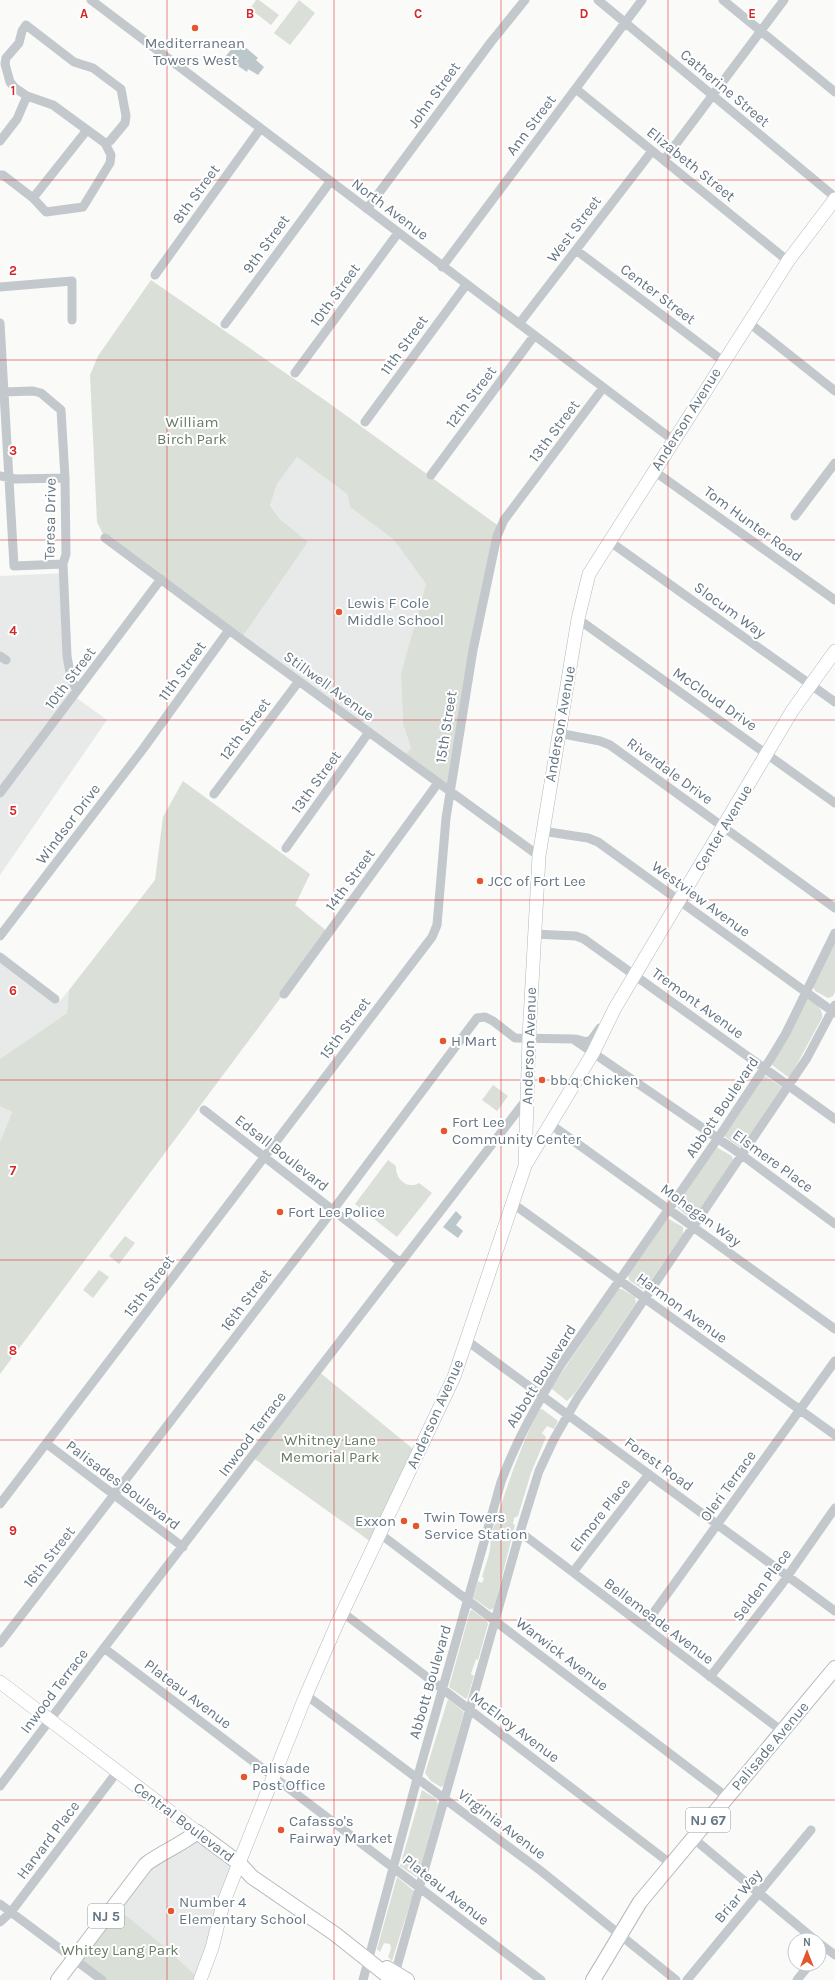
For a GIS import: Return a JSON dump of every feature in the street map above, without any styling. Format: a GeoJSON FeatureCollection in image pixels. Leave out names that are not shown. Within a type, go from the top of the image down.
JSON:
{"type":"FeatureCollection","features":[{"type":"Feature","properties":{"kind":"main road","name":"Anderson Avenue"},"geometry":{"type":"LineString","coordinates":[[200,1980],[212,1948],[223,1904],[306,1696],[342,1612],[454,1377],[525,1166],[526,1100],[538,856],[582,594],[589,574],[748,322],[788,261],[835,198]]}},
{"type":"Feature","properties":{"kind":"main road","name":"Center Avenue"},"geometry":{"type":"LineString","coordinates":[[525,1166],[593,1053],[616,1008],[792,711],[835,651]]}},
{"type":"Feature","properties":{"kind":"main road","name":"Palisade Avenue"},"geometry":{"type":"LineString","coordinates":[[591,1978],[640,1902],[835,1668]]}},
{"type":"Feature","properties":{"kind":"main road","name":"Central Boulevard"},"geometry":{"type":"LineString","coordinates":[[0,1682],[239,1863],[252,1877],[394,1977],[407,1980]]}},
{"type":"Feature","properties":{"kind":"main road","name":"NJ 5"},"geometry":{"type":"LineString","coordinates":[[58,1980],[146,1864],[159,1854],[184,1842],[197,1832]]}},
{"type":"Feature","properties":{"kind":"street","name":"North Avenue"},"geometry":{"type":"LineString","coordinates":[[90,0],[673,440]]}},
{"type":"Feature","properties":{"kind":"street","name":"John Street"},"geometry":{"type":"LineString","coordinates":[[367,209],[491,42],[525,0]]}},
{"type":"Feature","properties":{"kind":"street","name":"Catherine Street"},"geometry":{"type":"LineString","coordinates":[[598,0],[835,198]]}},
{"type":"Feature","properties":{"kind":"street","name":"Ann Street"},"geometry":{"type":"LineString","coordinates":[[442,267],[642,0]]}},
{"type":"Feature","properties":{"kind":"street"},"geometry":{"type":"LineString","coordinates":[[723,0],[760,32],[835,92]]}},
{"type":"Feature","properties":{"kind":"street"},"geometry":{"type":"LineString","coordinates":[[664,160],[784,0]]}},
{"type":"Feature","properties":{"kind":"street"},"geometry":{"type":"LineString","coordinates":[[0,175],[4,175],[33,198],[46,212],[83,207],[110,163],[111,155],[105,143],[53,105],[27,96],[15,88],[10,82],[3,60],[19,44],[22,31],[26,25],[74,62],[94,68],[121,89],[126,116],[124,123],[110,141],[105,143]]}},
{"type":"Feature","properties":{"kind":"street","name":"Elizabeth Street"},"geometry":{"type":"LineString","coordinates":[[576,88],[788,261]]}},
{"type":"Feature","properties":{"kind":"street"},"geometry":{"type":"LineString","coordinates":[[0,141],[17,119],[27,96]]}},
{"type":"Feature","properties":{"kind":"street","name":"8th Street"},"geometry":{"type":"LineString","coordinates":[[155,275],[260,129]]}},
{"type":"Feature","properties":{"kind":"street"},"geometry":{"type":"LineString","coordinates":[[33,198],[87,130]]}},
{"type":"Feature","properties":{"kind":"street","name":"West Street"},"geometry":{"type":"LineString","coordinates":[[519,324],[652,151]]}},
{"type":"Feature","properties":{"kind":"street","name":"9th Street"},"geometry":{"type":"LineString","coordinates":[[225,324],[330,182]]}},
{"type":"Feature","properties":{"kind":"street","name":"10th Street"},"geometry":{"type":"LineString","coordinates":[[296,373],[398,233]]}},
{"type":"Feature","properties":{"kind":"street","name":"Center Street"},"geometry":{"type":"LineString","coordinates":[[576,250],[723,361]]}},
{"type":"Feature","properties":{"kind":"street"},"geometry":{"type":"LineString","coordinates":[[0,287],[72,281],[72,320]]}},
{"type":"Feature","properties":{"kind":"street","name":"11th Street"},"geometry":{"type":"LineString","coordinates":[[365,422],[466,285]]}},
{"type":"Feature","properties":{"kind":"street"},"geometry":{"type":"LineString","coordinates":[[748,322],[835,391]]}},
{"type":"Feature","properties":{"kind":"street"},"geometry":{"type":"LineString","coordinates":[[0,324],[3,392],[4,477],[14,566],[63,564]]}},
{"type":"Feature","properties":{"kind":"street","name":"12th Street"},"geometry":{"type":"LineString","coordinates":[[431,475],[534,336]]}},
{"type":"Feature","properties":{"kind":"street","name":"13th Street"},"geometry":{"type":"LineString","coordinates":[[527,490],[603,388]]}},
{"type":"Feature","properties":{"kind":"street","name":"Teresa Drive"},"geometry":{"type":"LineString","coordinates":[[3,392],[33,391],[42,393],[61,410],[65,478],[66,554],[63,564],[67,656],[71,678],[78,691]]}},
{"type":"Feature","properties":{"kind":"street"},"geometry":{"type":"LineString","coordinates":[[794,516],[835,463]]}},
{"type":"Feature","properties":{"kind":"street","name":"Tom Hunter Road"},"geometry":{"type":"LineString","coordinates":[[654,471],[835,600]]}},
{"type":"Feature","properties":{"kind":"street"},"geometry":{"type":"LineString","coordinates":[[4,477],[16,479],[65,478]]}},
{"type":"Feature","properties":{"kind":"street","name":"15th Street"},"geometry":{"type":"LineString","coordinates":[[0,1504],[432,937],[437,925],[442,845],[450,791],[473,650],[496,536],[504,520],[527,490]]}},
{"type":"Feature","properties":{"kind":"street","name":"Stillwell Avenue"},"geometry":{"type":"LineString","coordinates":[[105,538],[538,856]]}},
{"type":"Feature","properties":{"kind":"street","name":"Slocum Way"},"geometry":{"type":"LineString","coordinates":[[609,541],[835,702]]}},
{"type":"Feature","properties":{"kind":"street","name":"10th Street"},"geometry":{"type":"LineString","coordinates":[[0,793],[161,579]]}},
{"type":"Feature","properties":{"kind":"street","name":"McCloud Drive"},"geometry":{"type":"LineString","coordinates":[[578,619],[835,803]]}},
{"type":"Feature","properties":{"kind":"street","name":"11th Street"},"geometry":{"type":"LineString","coordinates":[[158,729],[229,630]]}},
{"type":"Feature","properties":{"kind":"street","name":"12th Street"},"geometry":{"type":"LineString","coordinates":[[214,794],[299,681]]}},
{"type":"Feature","properties":{"kind":"street","name":"Windsor Drive"},"geometry":{"type":"LineString","coordinates":[[0,936],[158,729]]}},
{"type":"Feature","properties":{"kind":"street","name":"13th Street"},"geometry":{"type":"LineString","coordinates":[[286,848],[369,732]]}},
{"type":"Feature","properties":{"kind":"street","name":"Riverdale Drive"},"geometry":{"type":"LineString","coordinates":[[558,733],[600,740],[610,745],[835,908]]}},
{"type":"Feature","properties":{"kind":"street","name":"14th Street"},"geometry":{"type":"LineString","coordinates":[[284,994],[438,783]]}},
{"type":"Feature","properties":{"kind":"street","name":"Westview Avenue"},"geometry":{"type":"LineString","coordinates":[[542,831],[588,838],[598,842],[806,992],[834,1009]]}},
{"type":"Feature","properties":{"kind":"street","name":"Abbott Boulevard"},"geometry":{"type":"LineString","coordinates":[[364,1980],[417,1779],[501,1482],[513,1452],[542,1396],[764,1069],[786,1033],[835,933]]}},
{"type":"Feature","properties":{"kind":"street","name":"Tremont Avenue"},"geometry":{"type":"LineString","coordinates":[[534,934],[576,936],[584,939],[835,1119]]}},
{"type":"Feature","properties":{"kind":"street"},"geometry":{"type":"LineString","coordinates":[[0,957],[55,999]]}},
{"type":"Feature","properties":{"kind":"street","name":"Center Avenue"},"geometry":{"type":"LineString","coordinates":[[573,1039],[587,1042],[592,1039],[616,1008]]}},
{"type":"Feature","properties":{"kind":"street"},"geometry":{"type":"LineString","coordinates":[[394,1977],[494,1620],[539,1471],[568,1415],[644,1299],[789,1086],[807,1058],[834,1009]]}},
{"type":"Feature","properties":{"kind":"street","name":"16th Street"},"geometry":{"type":"LineString","coordinates":[[0,1643],[115,1496],[477,1018],[485,1017],[493,1021],[515,1038],[529,1038]]}},
{"type":"Feature","properties":{"kind":"street"},"geometry":{"type":"LineString","coordinates":[[529,1038],[573,1039]]}},
{"type":"Feature","properties":{"kind":"street","name":"Elsmere Place"},"geometry":{"type":"LineString","coordinates":[[573,1039],[603,1058],[718,1138],[835,1224]]}},
{"type":"Feature","properties":{"kind":"street","name":"Inwood Terrace"},"geometry":{"type":"LineString","coordinates":[[0,1786],[104,1648],[526,1100]]}},
{"type":"Feature","properties":{"kind":"street","name":"Edsall Boulevard"},"geometry":{"type":"LineString","coordinates":[[204,1110],[401,1262]]}},
{"type":"Feature","properties":{"kind":"street","name":"Mohegan Way"},"geometry":{"type":"LineString","coordinates":[[550,1124],[835,1329]]}},
{"type":"Feature","properties":{"kind":"street","name":"Harmon Avenue"},"geometry":{"type":"LineString","coordinates":[[512,1204],[835,1435]]}},
{"type":"Feature","properties":{"kind":"street","name":"Forest Road"},"geometry":{"type":"LineString","coordinates":[[466,1340],[835,1611]]}},
{"type":"Feature","properties":{"kind":"street","name":"Oleri Terrace"},"geometry":{"type":"LineString","coordinates":[[644,1626],[835,1362]]}},
{"type":"Feature","properties":{"kind":"street","name":"Palisades Boulevard"},"geometry":{"type":"LineString","coordinates":[[46,1444],[183,1547]]}},
{"type":"Feature","properties":{"kind":"street","name":"Elmore Place"},"geometry":{"type":"LineString","coordinates":[[573,1572],[649,1474]]}},
{"type":"Feature","properties":{"kind":"street","name":"Selden Place"},"geometry":{"type":"LineString","coordinates":[[710,1677],[788,1576],[835,1508]]}},
{"type":"Feature","properties":{"kind":"street","name":"Bellemeade Avenue"},"geometry":{"type":"LineString","coordinates":[[520,1532],[782,1731]]}},
{"type":"Feature","properties":{"kind":"street","name":"Warwick Avenue"},"geometry":{"type":"LineString","coordinates":[[379,1533],[727,1797]]}},
{"type":"Feature","properties":{"kind":"street","name":"McElroy Avenue"},"geometry":{"type":"LineString","coordinates":[[342,1612],[672,1864]]}},
{"type":"Feature","properties":{"kind":"street","name":"Plateau Avenue"},"geometry":{"type":"LineString","coordinates":[[104,1648],[541,1980]]}},
{"type":"Feature","properties":{"kind":"street","name":"Virginia Avenue"},"geometry":{"type":"LineString","coordinates":[[306,1696],[444,1799],[620,1934],[676,1980]]}},
{"type":"Feature","properties":{"kind":"street","name":"Harvard Place"},"geometry":{"type":"LineString","coordinates":[[0,1922],[11,1912],[117,1772]]}},
{"type":"Feature","properties":{"kind":"street","name":"Briar Way"},"geometry":{"type":"LineString","coordinates":[[686,1980],[811,1830]]}},
{"type":"Feature","properties":{"kind":"street"},"geometry":{"type":"LineString","coordinates":[[693,1838],[805,1932]]}},
{"type":"Feature","properties":{"kind":"street"},"geometry":{"type":"LineString","coordinates":[[0,1904],[102,1980]]}},
{"type":"Feature","properties":{"kind":"street"},"geometry":{"type":"LineString","coordinates":[[797,1980],[804,1972]]}},
{"type":"Feature","properties":{"kind":"shaded area"},"geometry":{"type":"Polygon","coordinates":[[[238,41],[258,58],[256,60],[264,67],[258,75],[248,69],[247,72],[225,57],[238,41]]]}},
{"type":"Feature","properties":{"kind":"shaded area","name":"Lewis F Cole Middle School"},"geometry":{"type":"Polygon","coordinates":[[[297,457],[347,494],[350,507],[394,540],[426,584],[401,673],[403,724],[411,748],[403,757],[241,639],[308,542],[280,519],[270,504],[277,484],[297,457]]]}},
{"type":"Feature","properties":{"kind":"shaded area"},"geometry":{"type":"Polygon","coordinates":[[[68,573],[70,656],[74,696],[107,720],[0,875],[0,576],[68,573]]]}},
{"type":"Feature","properties":{"kind":"shaded area"},"geometry":{"type":"Polygon","coordinates":[[[0,956],[60,1001],[69,990],[67,1013],[0,1059],[0,956]]]}},
{"type":"Feature","properties":{"kind":"shaded area"},"geometry":{"type":"Polygon","coordinates":[[[0,1106],[12,1112],[0,1142],[0,1106]]]}},
{"type":"Feature","properties":{"kind":"shaded area"},"geometry":{"type":"Polygon","coordinates":[[[456,1211],[462,1217],[456,1225],[463,1231],[458,1238],[443,1227],[456,1211]]]}},
{"type":"Feature","properties":{"kind":"shaded area","name":"Number 4 Elementary School"},"geometry":{"type":"Polygon","coordinates":[[[197,1832],[239,1863],[200,1980],[114,1906],[138,1872],[197,1832]]]}},
{"type":"Feature","properties":{"kind":"green space"},"geometry":{"type":"Polygon","coordinates":[[[256,0],[259,0],[279,15],[271,25],[250,9],[256,0]]]}},
{"type":"Feature","properties":{"kind":"green space"},"geometry":{"type":"Polygon","coordinates":[[[299,0],[315,13],[290,45],[274,33],[299,0]]]}},
{"type":"Feature","properties":{"kind":"green space","name":"William Birch Park"},"geometry":{"type":"Polygon","coordinates":[[[151,280],[326,401],[500,527],[450,791],[403,757],[411,748],[403,724],[401,673],[426,584],[394,540],[350,507],[347,494],[297,457],[277,484],[270,505],[280,519],[308,542],[241,639],[105,538],[97,522],[90,375],[98,356],[151,280]]]}},
{"type":"Feature","properties":{"kind":"green space"},"geometry":{"type":"Polygon","coordinates":[[[183,781],[310,874],[295,905],[329,933],[0,1374],[0,1142],[12,1112],[0,1106],[0,1059],[67,1013],[69,990],[155,880],[163,817],[183,781]]]}},
{"type":"Feature","properties":{"kind":"green space"},"geometry":{"type":"Polygon","coordinates":[[[835,942],[835,992],[833,996],[828,998],[815,991],[813,987],[835,942]]]}},
{"type":"Feature","properties":{"kind":"green space"},"geometry":{"type":"Polygon","coordinates":[[[807,999],[818,1006],[822,1012],[822,1018],[791,1075],[788,1077],[772,1065],[807,999]]]}},
{"type":"Feature","properties":{"kind":"green space"},"geometry":{"type":"Polygon","coordinates":[[[764,1075],[782,1087],[742,1147],[739,1147],[724,1136],[764,1075]]]}},
{"type":"Feature","properties":{"kind":"green space"},"geometry":{"type":"Polygon","coordinates":[[[493,1085],[508,1096],[497,1111],[482,1100],[493,1085]]]}},
{"type":"Feature","properties":{"kind":"green space"},"geometry":{"type":"Polygon","coordinates":[[[716,1147],[732,1156],[733,1161],[695,1216],[688,1217],[676,1206],[716,1147]]]}},
{"type":"Feature","properties":{"kind":"green space"},"geometry":{"type":"Polygon","coordinates":[[[388,1160],[396,1166],[397,1175],[403,1182],[410,1185],[419,1183],[432,1193],[397,1237],[355,1204],[388,1160]]]}},
{"type":"Feature","properties":{"kind":"green space"},"geometry":{"type":"Polygon","coordinates":[[[667,1218],[683,1227],[683,1234],[646,1288],[642,1289],[629,1280],[628,1274],[667,1218]]]}},
{"type":"Feature","properties":{"kind":"green space"},"geometry":{"type":"Polygon","coordinates":[[[125,1236],[135,1243],[119,1264],[109,1256],[125,1236]]]}},
{"type":"Feature","properties":{"kind":"green space"},"geometry":{"type":"Polygon","coordinates":[[[99,1270],[109,1277],[93,1298],[83,1290],[99,1270]]]}},
{"type":"Feature","properties":{"kind":"green space"},"geometry":{"type":"Polygon","coordinates":[[[618,1289],[622,1289],[635,1297],[636,1303],[575,1393],[567,1401],[552,1389],[552,1387],[618,1289]]]}},
{"type":"Feature","properties":{"kind":"green space","name":"Whitney Lane Memorial Park"},"geometry":{"type":"Polygon","coordinates":[[[318,1371],[418,1453],[374,1544],[252,1457],[318,1371]]]}},
{"type":"Feature","properties":{"kind":"green space"},"geometry":{"type":"Polygon","coordinates":[[[542,1409],[558,1421],[554,1429],[547,1426],[542,1433],[546,1437],[531,1473],[518,1516],[514,1518],[513,1524],[515,1525],[494,1608],[490,1610],[473,1598],[478,1581],[482,1583],[484,1578],[482,1577],[491,1543],[490,1539],[512,1473],[531,1426],[539,1410],[542,1409]]]}},
{"type":"Feature","properties":{"kind":"green space"},"geometry":{"type":"Polygon","coordinates":[[[472,1610],[487,1621],[488,1624],[478,1660],[476,1659],[471,1674],[474,1676],[466,1699],[449,1687],[470,1611],[472,1610]]]}},
{"type":"Feature","properties":{"kind":"green space"},"geometry":{"type":"Polygon","coordinates":[[[448,1699],[464,1712],[444,1785],[441,1787],[431,1781],[425,1773],[448,1699]]]}},
{"type":"Feature","properties":{"kind":"green space"},"geometry":{"type":"Polygon","coordinates":[[[422,1790],[435,1798],[438,1804],[418,1876],[416,1877],[400,1866],[422,1790]]]}},
{"type":"Feature","properties":{"kind":"green space"},"geometry":{"type":"Polygon","coordinates":[[[397,1877],[414,1891],[392,1961],[388,1957],[391,1949],[390,1944],[384,1943],[380,1952],[377,1949],[397,1877]]]}},
{"type":"Feature","properties":{"kind":"green space","name":"Whitey Lang Park"},"geometry":{"type":"Polygon","coordinates":[[[114,1906],[165,1947],[200,1980],[102,1980],[74,1959],[114,1906]]]}},
{"type":"Feature","properties":{"kind":"place","name":"Mediterranean Towers West"},"geometry":{"type":"Point","coordinates":[195,28]}},
{"type":"Feature","properties":{"kind":"place","name":"Lewis F Cole Middle School"},"geometry":{"type":"Point","coordinates":[339,612]}},
{"type":"Feature","properties":{"kind":"place","name":"JCC of Fort Lee"},"geometry":{"type":"Point","coordinates":[480,881]}},
{"type":"Feature","properties":{"kind":"place","name":"H Mart"},"geometry":{"type":"Point","coordinates":[443,1041]}},
{"type":"Feature","properties":{"kind":"place","name":"bb.q Chicken"},"geometry":{"type":"Point","coordinates":[542,1080]}},
{"type":"Feature","properties":{"kind":"place","name":"Fort Lee Community Center"},"geometry":{"type":"Point","coordinates":[444,1131]}},
{"type":"Feature","properties":{"kind":"place","name":"Fort Lee Police"},"geometry":{"type":"Point","coordinates":[280,1212]}},
{"type":"Feature","properties":{"kind":"place","name":"Exxon"},"geometry":{"type":"Point","coordinates":[404,1521]}},
{"type":"Feature","properties":{"kind":"place","name":"Twin Towers Service Station"},"geometry":{"type":"Point","coordinates":[416,1526]}},
{"type":"Feature","properties":{"kind":"place","name":"Palisade Post Office"},"geometry":{"type":"Point","coordinates":[244,1777]}},
{"type":"Feature","properties":{"kind":"place","name":"Cafasso's Fairway Market"},"geometry":{"type":"Point","coordinates":[281,1830]}},
{"type":"Feature","properties":{"kind":"place","name":"Number 4 Elementary School"},"geometry":{"type":"Point","coordinates":[171,1911]}}]}
